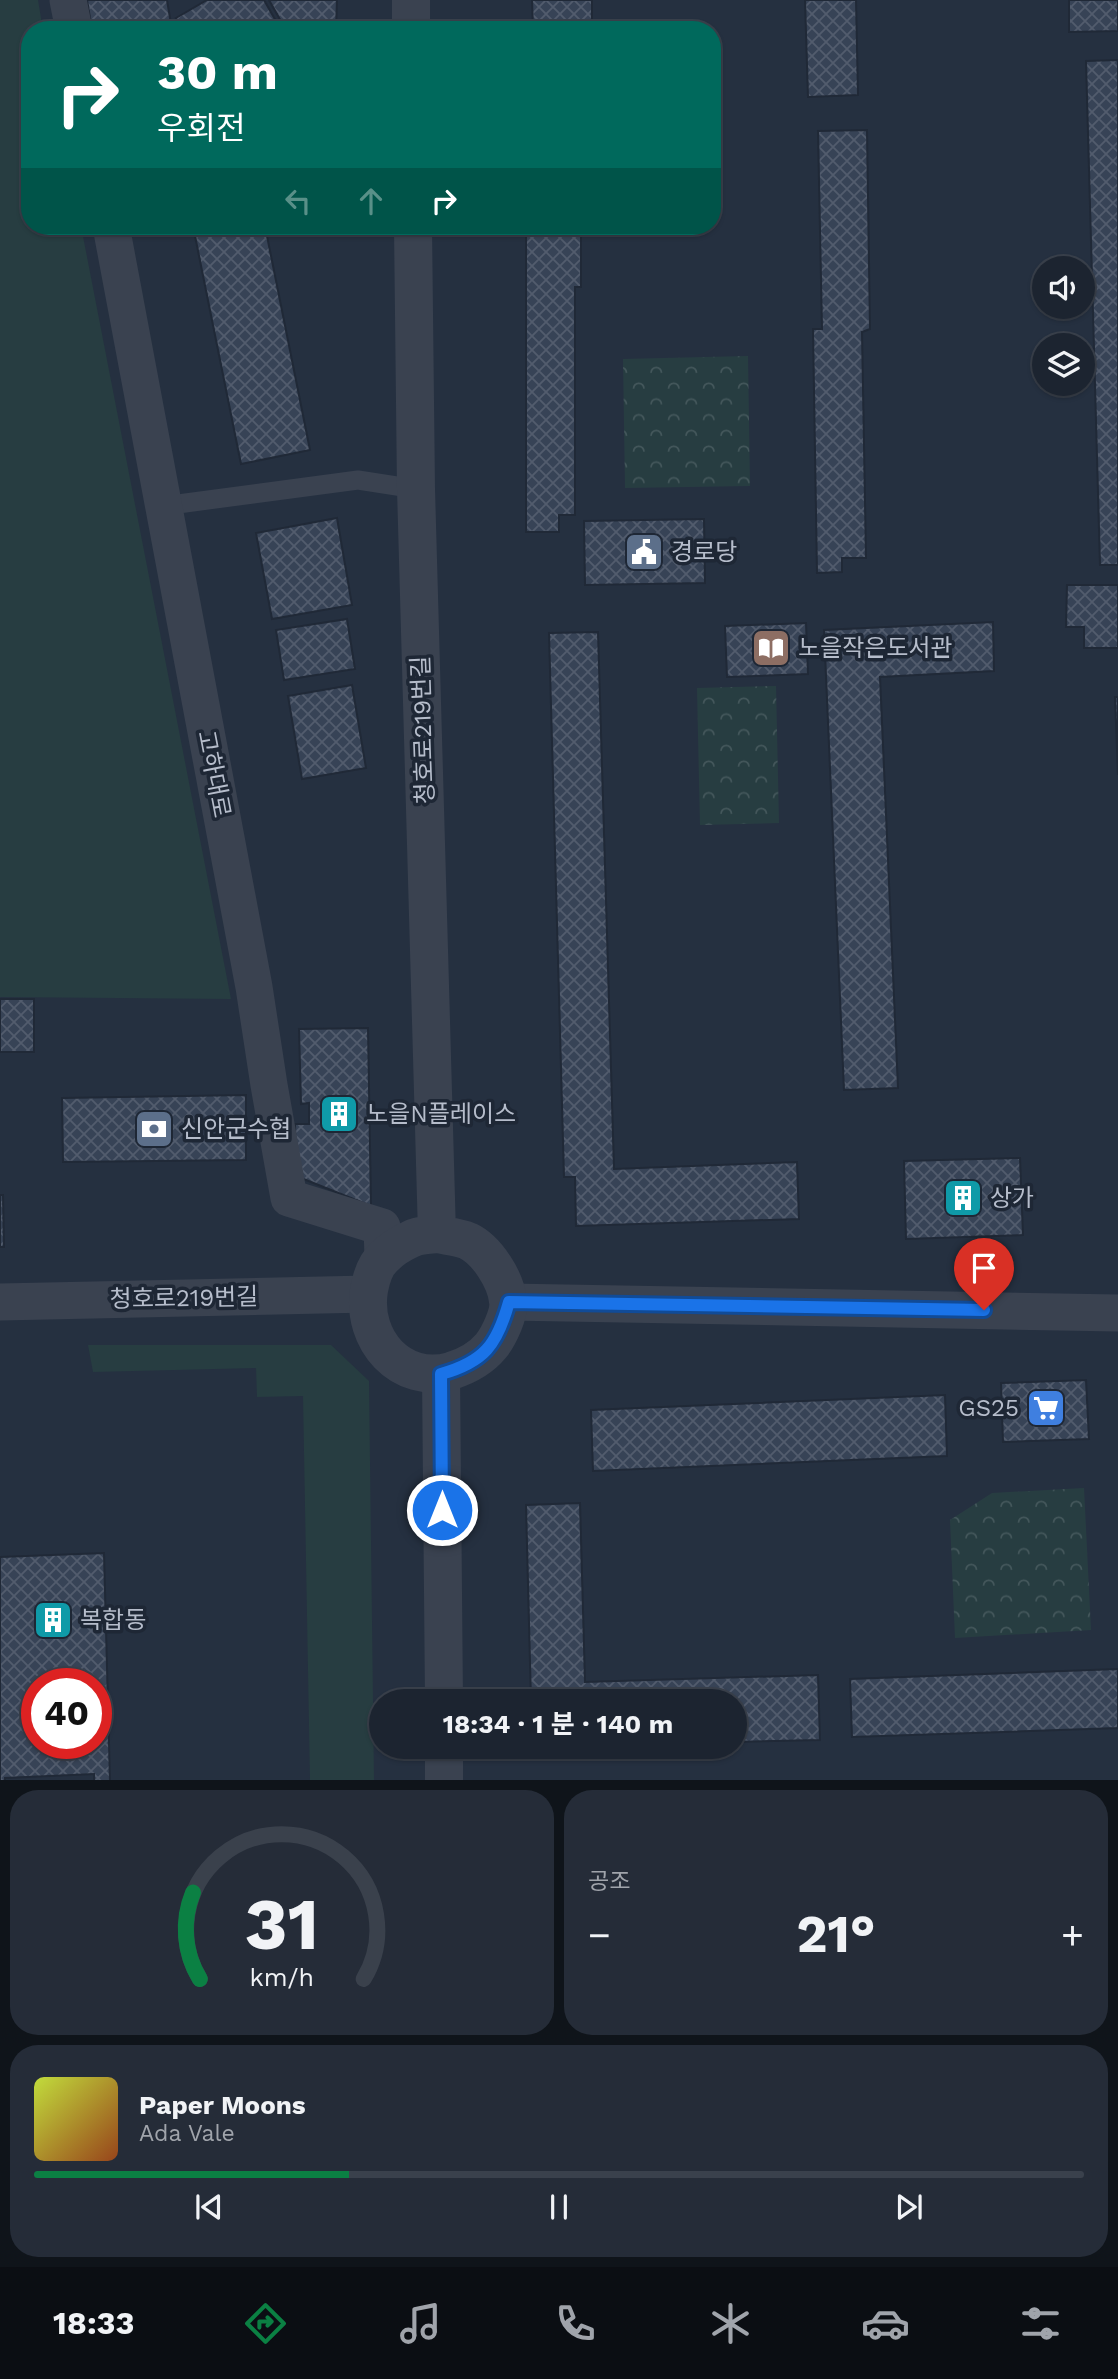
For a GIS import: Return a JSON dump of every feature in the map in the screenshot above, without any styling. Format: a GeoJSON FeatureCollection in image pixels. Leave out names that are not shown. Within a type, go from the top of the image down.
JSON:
{"type":"FeatureCollection","features":[{"type":"Feature","properties":{"kind":"street"},"geometry":{"type":"LineString","coordinates":[[68,0],[72,21]]}},
{"type":"Feature","properties":{"kind":"street"},"geometry":{"type":"LineString","coordinates":[[411,0],[411,21]]}},
{"type":"Feature","properties":{"kind":"street","name":"고하대로"},"geometry":{"type":"LineString","coordinates":[[113,235],[254,987],[289,1198],[382,1227],[383,1258]]}},
{"type":"Feature","properties":{"kind":"street","name":"청호로219번길"},"geometry":{"type":"LineString","coordinates":[[413,235],[416,489],[437,1234]]}},
{"type":"Feature","properties":{"kind":"street"},"geometry":{"type":"LineString","coordinates":[[437,1234],[468,1241],[488,1256],[498,1272],[509,1302],[494,1343],[484,1354],[464,1367],[441,1374],[419,1372],[397,1362],[379,1345],[372,1332],[366,1308],[371,1279],[383,1258],[413,1238],[437,1234]]}},
{"type":"Feature","properties":{"kind":"street","name":"청호로219번길"},"geometry":{"type":"LineString","coordinates":[[0,1301],[368,1294]]}},
{"type":"Feature","properties":{"kind":"street"},"geometry":{"type":"LineString","coordinates":[[509,1302],[1118,1313]]}},
{"type":"Feature","properties":{"kind":"street"},"geometry":{"type":"LineString","coordinates":[[441,1374],[444,1689]]}},
{"type":"Feature","properties":{"kind":"street"},"geometry":{"type":"LineString","coordinates":[[444,1759],[444,1780]]}},
{"type":"Feature","properties":{"kind":"lane"},"geometry":{"type":"LineString","coordinates":[[163,506],[358,480],[416,489]]}},
{"type":"Feature","properties":{"kind":"green space"},"geometry":{"type":"Polygon","coordinates":[[[0,0],[38,0],[42,21],[21,21],[21,235],[83,235],[231,999],[0,997],[0,0]]]}},
{"type":"Feature","properties":{"kind":"green space"},"geometry":{"type":"Polygon","coordinates":[[[748,356],[750,486],[625,488],[623,359],[748,356]]]}},
{"type":"Feature","properties":{"kind":"green space"},"geometry":{"type":"Polygon","coordinates":[[[776,686],[779,823],[700,825],[697,688],[776,686]]]}},
{"type":"Feature","properties":{"kind":"green space"},"geometry":{"type":"Polygon","coordinates":[[[88,1345],[331,1345],[369,1381],[373,1689],[369,1689],[369,1759],[374,1759],[374,1780],[310,1780],[303,1396],[257,1397],[256,1368],[93,1372],[88,1345]]]}},
{"type":"Feature","properties":{"kind":"green space"},"geometry":{"type":"Polygon","coordinates":[[[1084,1488],[1091,1630],[955,1638],[950,1520],[992,1493],[1084,1488]]]}},
{"type":"Feature","properties":{"kind":"building"},"geometry":{"type":"Polygon","coordinates":[[[87,0],[167,0],[170,21],[90,21],[87,0]]]}},
{"type":"Feature","properties":{"kind":"building"},"geometry":{"type":"Polygon","coordinates":[[[207,0],[264,0],[276,21],[178,21],[176,18],[207,0]]]}},
{"type":"Feature","properties":{"kind":"building"},"geometry":{"type":"Polygon","coordinates":[[[269,0],[337,0],[336,21],[281,21],[269,0]]]}},
{"type":"Feature","properties":{"kind":"building"},"geometry":{"type":"Polygon","coordinates":[[[532,0],[592,0],[592,21],[533,21],[532,0]]]}},
{"type":"Feature","properties":{"kind":"building"},"geometry":{"type":"Polygon","coordinates":[[[805,0],[856,0],[858,95],[808,97],[805,0]]]}},
{"type":"Feature","properties":{"kind":"building"},"geometry":{"type":"Polygon","coordinates":[[[1069,0],[1118,0],[1118,31],[1069,32],[1069,0]]]}},
{"type":"Feature","properties":{"kind":"building"},"geometry":{"type":"Polygon","coordinates":[[[1118,60],[1118,565],[1100,565],[1093,319],[1095,256],[1091,256],[1086,61],[1118,60]]]}},
{"type":"Feature","properties":{"kind":"building"},"geometry":{"type":"Polygon","coordinates":[[[867,130],[870,329],[862,332],[866,558],[842,558],[842,572],[817,573],[813,329],[822,329],[818,131],[867,130]]]}},
{"type":"Feature","properties":{"kind":"building"},"geometry":{"type":"Polygon","coordinates":[[[195,235],[267,235],[310,450],[241,464],[195,235]]]}},
{"type":"Feature","properties":{"kind":"building"},"geometry":{"type":"Polygon","coordinates":[[[526,235],[581,235],[581,287],[575,287],[575,515],[559,515],[559,532],[526,532],[526,235]]]}},
{"type":"Feature","properties":{"kind":"building"},"geometry":{"type":"Polygon","coordinates":[[[337,518],[352,605],[272,619],[256,533],[337,518]]]}},
{"type":"Feature","properties":{"kind":"building","name":"경로당"},"geometry":{"type":"Polygon","coordinates":[[[704,519],[705,583],[585,585],[584,521],[704,519]]]}},
{"type":"Feature","properties":{"kind":"building"},"geometry":{"type":"Polygon","coordinates":[[[1067,585],[1118,585],[1118,648],[1084,648],[1084,627],[1066,627],[1067,585]]]}},
{"type":"Feature","properties":{"kind":"building"},"geometry":{"type":"Polygon","coordinates":[[[347,619],[355,669],[284,680],[276,630],[347,619]]]}},
{"type":"Feature","properties":{"kind":"building"},"geometry":{"type":"Polygon","coordinates":[[[993,622],[994,671],[880,677],[898,1088],[844,1090],[824,630],[993,622]]]}},
{"type":"Feature","properties":{"kind":"building"},"geometry":{"type":"Polygon","coordinates":[[[806,623],[808,674],[727,677],[725,626],[806,623]]]}},
{"type":"Feature","properties":{"kind":"building"},"geometry":{"type":"Polygon","coordinates":[[[598,632],[614,1169],[797,1162],[799,1219],[576,1226],[575,1177],[564,1177],[549,633],[598,632]]]}},
{"type":"Feature","properties":{"kind":"building"},"geometry":{"type":"Polygon","coordinates":[[[352,685],[366,768],[302,779],[288,696],[352,685]]]}},
{"type":"Feature","properties":{"kind":"building"},"geometry":{"type":"Polygon","coordinates":[[[1115,697],[1118,697],[1118,775],[1115,697]]]}},
{"type":"Feature","properties":{"kind":"building"},"geometry":{"type":"Polygon","coordinates":[[[0,999],[34,999],[34,1052],[0,1052],[0,999]]]}},
{"type":"Feature","properties":{"kind":"building","name":"노을N플레이스"},"geometry":{"type":"Polygon","coordinates":[[[368,1028],[371,1206],[296,1176],[295,1124],[309,1124],[309,1103],[301,1104],[299,1029],[368,1028]]]}},
{"type":"Feature","properties":{"kind":"building","name":"신안군수협"},"geometry":{"type":"Polygon","coordinates":[[[246,1095],[246,1160],[63,1162],[62,1098],[246,1095]]]}},
{"type":"Feature","properties":{"kind":"building","name":"상가"},"geometry":{"type":"Polygon","coordinates":[[[1020,1158],[1023,1235],[906,1239],[904,1161],[1020,1158]]]}},
{"type":"Feature","properties":{"kind":"building"},"geometry":{"type":"Polygon","coordinates":[[[0,1195],[3,1195],[4,1247],[0,1247],[0,1195]]]}},
{"type":"Feature","properties":{"kind":"building"},"geometry":{"type":"Polygon","coordinates":[[[1086,1380],[1089,1439],[1003,1442],[1001,1383],[1086,1380]]]}},
{"type":"Feature","properties":{"kind":"building"},"geometry":{"type":"Polygon","coordinates":[[[945,1395],[947,1456],[593,1471],[591,1410],[945,1395]]]}},
{"type":"Feature","properties":{"kind":"building"},"geometry":{"type":"Polygon","coordinates":[[[580,1503],[585,1682],[818,1675],[820,1740],[747,1742],[747,1689],[531,1689],[526,1505],[580,1503]]]}},
{"type":"Feature","properties":{"kind":"building","name":"복합동"},"geometry":{"type":"Polygon","coordinates":[[[104,1553],[107,1668],[21,1668],[21,1759],[109,1759],[110,1780],[94,1780],[94,1774],[0,1780],[0,1557],[104,1553]]]}},
{"type":"Feature","properties":{"kind":"building"},"geometry":{"type":"Polygon","coordinates":[[[1118,1669],[1118,1728],[852,1737],[850,1679],[1118,1669]]]}},
{"type":"Feature","properties":{"kind":"place","name":"경로당"},"geometry":{"type":"Point","coordinates":[644,552]}},
{"type":"Feature","properties":{"kind":"place","name":"노을작은도서관"},"geometry":{"type":"Point","coordinates":[771,648]}},
{"type":"Feature","properties":{"kind":"place","name":"노을N플레이스"},"geometry":{"type":"Point","coordinates":[339,1114]}},
{"type":"Feature","properties":{"kind":"place","name":"신안군수협"},"geometry":{"type":"Point","coordinates":[154,1129]}},
{"type":"Feature","properties":{"kind":"place","name":"상가"},"geometry":{"type":"Point","coordinates":[963,1198]}},
{"type":"Feature","properties":{"kind":"place","name":"GS25"},"geometry":{"type":"Point","coordinates":[1046,1408]}},
{"type":"Feature","properties":{"kind":"place","name":"복합동"},"geometry":{"type":"Point","coordinates":[53,1620]}},
{"type":"Feature","properties":{"kind":"route"},"geometry":{"type":"LineString","coordinates":[[442,1510],[441,1374],[464,1367],[484,1354],[494,1343],[509,1302],[984,1310]]}}]}
